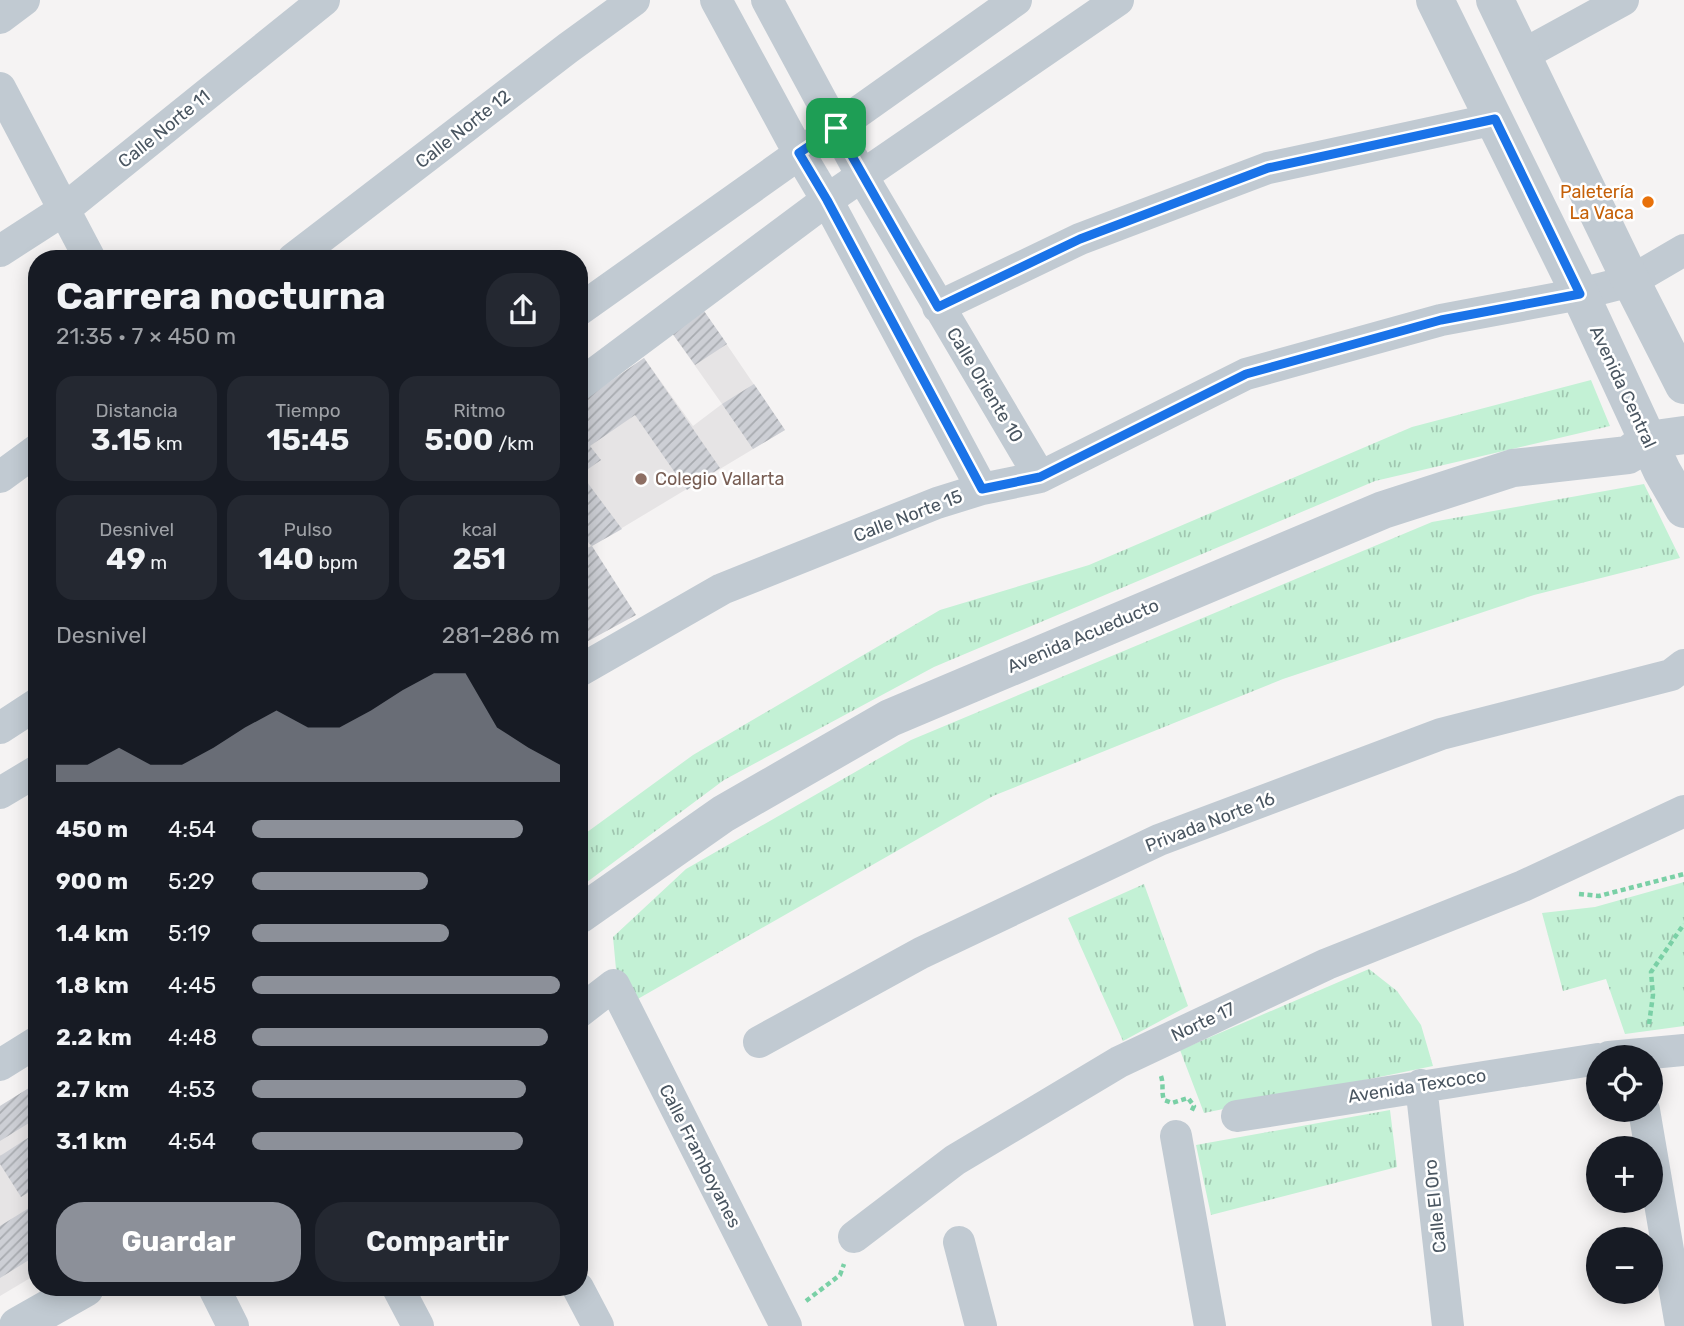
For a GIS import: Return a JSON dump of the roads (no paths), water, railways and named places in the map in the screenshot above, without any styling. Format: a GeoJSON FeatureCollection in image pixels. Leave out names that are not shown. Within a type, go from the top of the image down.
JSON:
{"type":"FeatureCollection","features":[{"type":"Feature","properties":{"kind":"street"},"geometry":{"type":"LineString","coordinates":[[0,18],[24,0]]}},
{"type":"Feature","properties":{"kind":"street","name":"Calle Norte 11"},"geometry":{"type":"LineString","coordinates":[[0,251],[62,211],[324,0]]}},
{"type":"Feature","properties":{"kind":"street","name":"Calle Norte 12"},"geometry":{"type":"LineString","coordinates":[[305,250],[634,0]]}},
{"type":"Feature","properties":{"kind":"street"},"geometry":{"type":"LineString","coordinates":[[716,0],[982,489]]}},
{"type":"Feature","properties":{"kind":"street","name":"Calle Oriente 10"},"geometry":{"type":"LineString","coordinates":[[767,0],[862,176],[1040,477]]}},
{"type":"Feature","properties":{"kind":"street"},"geometry":{"type":"LineString","coordinates":[[588,304],[1016,0]]}},
{"type":"Feature","properties":{"kind":"street"},"geometry":{"type":"LineString","coordinates":[[588,378],[827,200],[1118,0]]}},
{"type":"Feature","properties":{"kind":"street","name":"Avenida Central"},"geometry":{"type":"LineString","coordinates":[[1435,0],[1661,454],[1684,509]]}},
{"type":"Feature","properties":{"kind":"street"},"geometry":{"type":"LineString","coordinates":[[1495,0],[1684,385]]}},
{"type":"Feature","properties":{"kind":"street"},"geometry":{"type":"LineString","coordinates":[[1521,56],[1623,0]]}},
{"type":"Feature","properties":{"kind":"street"},"geometry":{"type":"LineString","coordinates":[[0,88],[84,250]]}},
{"type":"Feature","properties":{"kind":"street"},"geometry":{"type":"LineString","coordinates":[[938,307],[1080,239],[1268,168],[1495,119]]}},
{"type":"Feature","properties":{"kind":"street","name":"Calle Norte 15"},"geometry":{"type":"LineString","coordinates":[[588,666],[722,589],[937,503],[982,489],[1040,477],[1246,374],[1441,320],[1580,294],[1631,281],[1684,250]]}},
{"type":"Feature","properties":{"kind":"street","name":"Avenida Acueducto"},"geometry":{"type":"LineString","coordinates":[[588,909],[723,814],[890,718],[1383,510],[1513,468],[1661,454]]}},
{"type":"Feature","properties":{"kind":"street"},"geometry":{"type":"LineString","coordinates":[[0,477],[28,457]]}},
{"type":"Feature","properties":{"kind":"street","name":"Privada Norte 16"},"geometry":{"type":"LineString","coordinates":[[759,1042],[920,953],[1159,840],[1441,734],[1680,674]]}},
{"type":"Feature","properties":{"kind":"street"},"geometry":{"type":"LineString","coordinates":[[0,728],[28,710]]}},
{"type":"Feature","properties":{"kind":"street"},"geometry":{"type":"LineString","coordinates":[[0,793],[28,776]]}},
{"type":"Feature","properties":{"kind":"street","name":"Norte 17"},"geometry":{"type":"LineString","coordinates":[[854,1237],[955,1160],[1119,1062],[1326,964],[1523,886],[1684,811]]}},
{"type":"Feature","properties":{"kind":"street","name":"Calle Framboyanes"},"geometry":{"type":"LineString","coordinates":[[588,1005],[614,985],[784,1323]]}},
{"type":"Feature","properties":{"kind":"street"},"geometry":{"type":"LineString","coordinates":[[0,1065],[28,1048]]}},
{"type":"Feature","properties":{"kind":"street"},"geometry":{"type":"LineString","coordinates":[[1663,1052],[1684,1050]]}},
{"type":"Feature","properties":{"kind":"street","name":"Avenida Texcoco"},"geometry":{"type":"LineString","coordinates":[[1237,1116],[1586,1061]]}},
{"type":"Feature","properties":{"kind":"street","name":"Calle El Oro"},"geometry":{"type":"LineString","coordinates":[[1422,1085],[1448,1326]]}},
{"type":"Feature","properties":{"kind":"street"},"geometry":{"type":"LineString","coordinates":[[1646,1122],[1681,1326]]}},
{"type":"Feature","properties":{"kind":"street"},"geometry":{"type":"LineString","coordinates":[[1176,1136],[1210,1326]]}},
{"type":"Feature","properties":{"kind":"street"},"geometry":{"type":"LineString","coordinates":[[959,1242],[981,1326]]}},
{"type":"Feature","properties":{"kind":"street"},"geometry":{"type":"LineString","coordinates":[[41,1321],[74,1296]]}},
{"type":"Feature","properties":{"kind":"street"},"geometry":{"type":"LineString","coordinates":[[219,1296],[233,1326]]}},
{"type":"Feature","properties":{"kind":"street"},"geometry":{"type":"LineString","coordinates":[[402,1296],[418,1326]]}},
{"type":"Feature","properties":{"kind":"street"},"geometry":{"type":"LineString","coordinates":[[582,1296],[598,1326]]}},
{"type":"Feature","properties":{"kind":"place","name":"Paletería La Vaca"},"geometry":{"type":"Point","coordinates":[1648,202]}},
{"type":"Feature","properties":{"kind":"place","name":"Colegio Vallarta"},"geometry":{"type":"Point","coordinates":[641,479]}}]}
